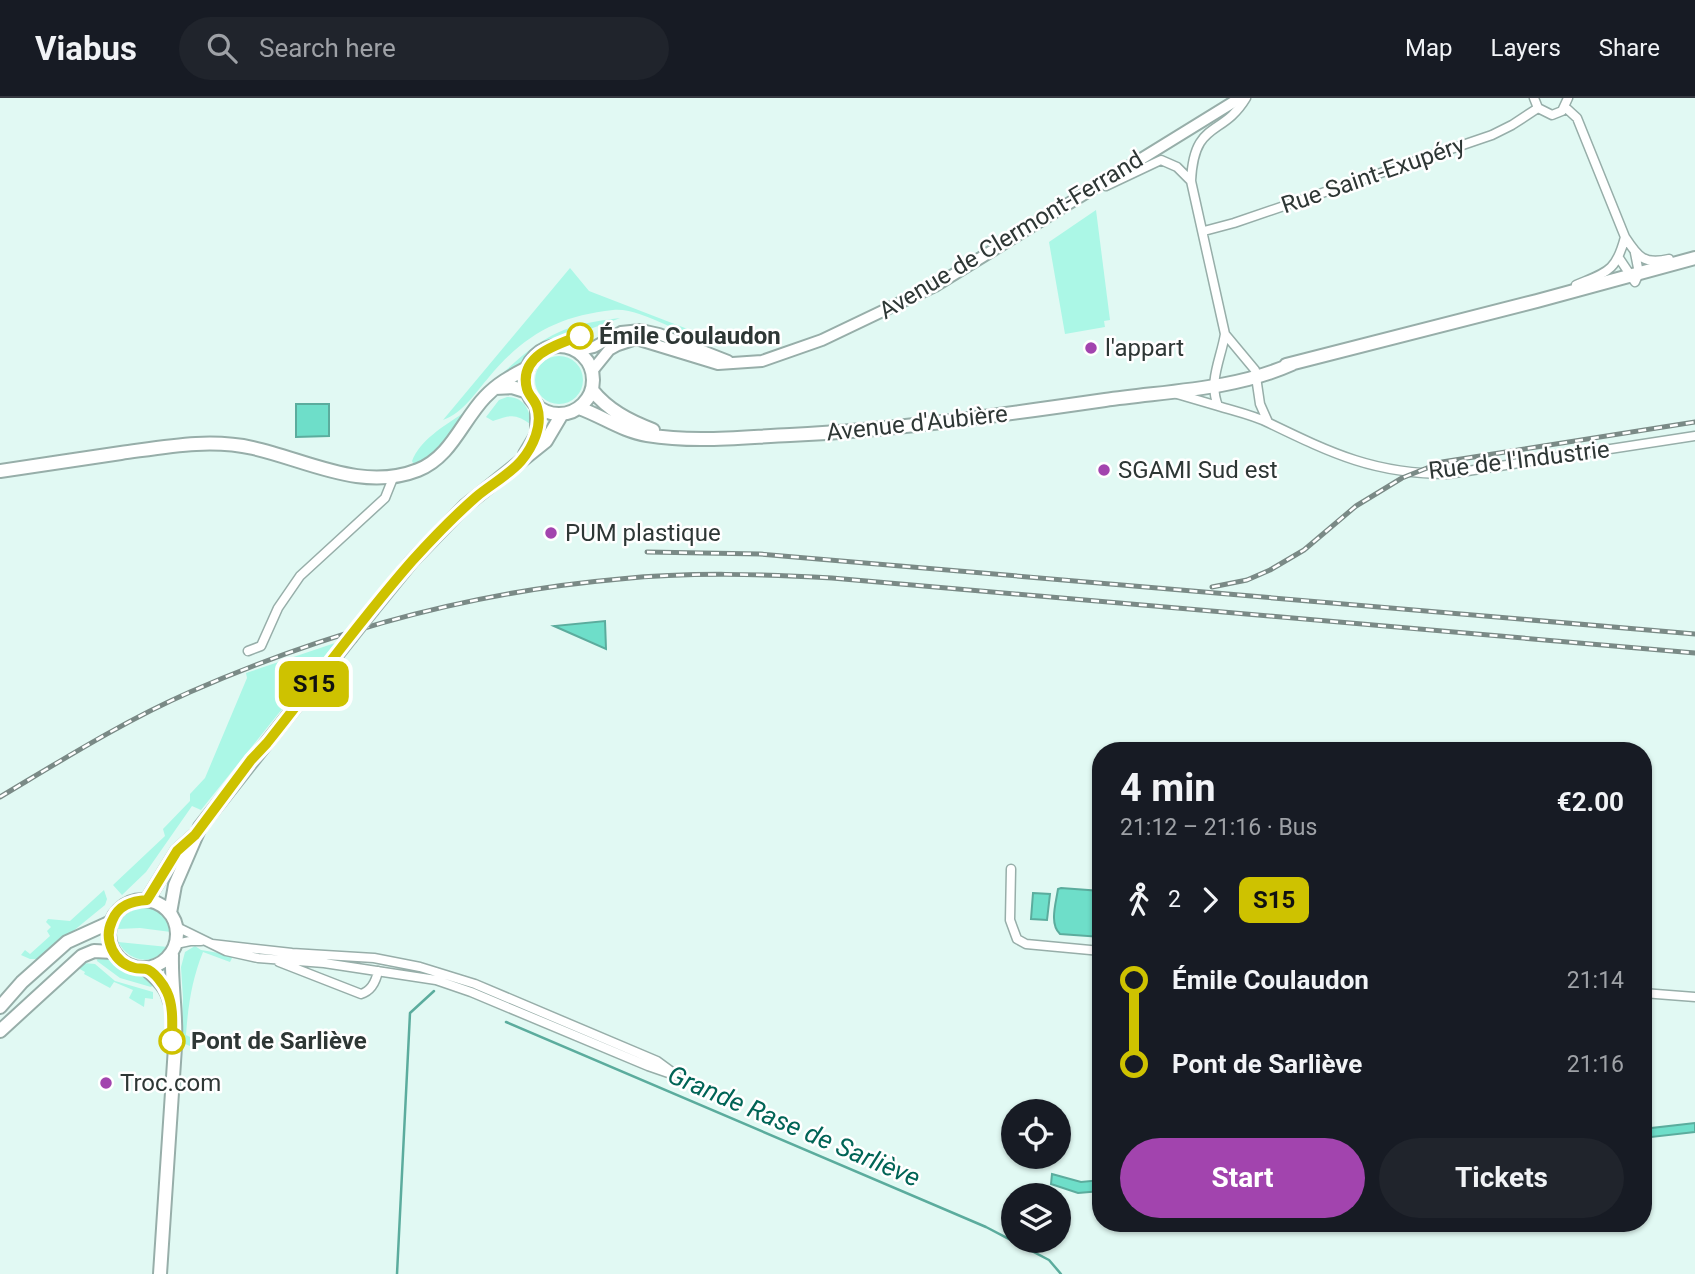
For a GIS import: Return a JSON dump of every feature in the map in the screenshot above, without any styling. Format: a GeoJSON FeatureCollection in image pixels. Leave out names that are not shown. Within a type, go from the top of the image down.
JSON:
{"type":"FeatureCollection","features":[{"type":"Feature","properties":{"kind":"main road","name":"Avenue d'Aubière"},"geometry":{"type":"LineString","coordinates":[[1635,277],[1695,256]]}},
{"type":"Feature","properties":{"kind":"main road","name":"Avenue d'Aubière"},"geometry":{"type":"LineString","coordinates":[[579,408],[626,430],[670,437],[720,439],[830,433],[1004,414],[1166,392],[1214,382],[1635,277],[1695,267]]}},
{"type":"Feature","properties":{"kind":"main road"},"geometry":{"type":"LineString","coordinates":[[556,347],[577,351],[592,371],[592,390],[587,400],[579,408],[562,414],[549,412],[537,405],[528,392],[526,379],[528,367],[535,357],[544,350],[556,347]]}},
{"type":"Feature","properties":{"kind":"main road"},"geometry":{"type":"LineString","coordinates":[[0,471],[170,446],[217,443],[256,449],[356,477],[393,478],[422,469],[436,460],[448,449],[471,414],[495,388],[506,378],[528,367]]}},
{"type":"Feature","properties":{"kind":"main road"},"geometry":{"type":"LineString","coordinates":[[495,388],[512,387],[528,392]]}},
{"type":"Feature","properties":{"kind":"main road","name":"Avenue d'Aubière"},"geometry":{"type":"LineString","coordinates":[[592,390],[602,402],[630,421],[670,437]]}},
{"type":"Feature","properties":{"kind":"main road"},"geometry":{"type":"LineString","coordinates":[[521,461],[537,434],[537,405]]}},
{"type":"Feature","properties":{"kind":"main road"},"geometry":{"type":"LineString","coordinates":[[147,900],[177,851],[195,835],[251,760],[412,561],[453,519],[546,441],[562,414]]}},
{"type":"Feature","properties":{"kind":"main road"},"geometry":{"type":"LineString","coordinates":[[170,913],[175,885],[195,835]]}},
{"type":"Feature","properties":{"kind":"main road"},"geometry":{"type":"LineString","coordinates":[[0,1007],[22,982],[67,943],[111,922],[124,906],[147,900],[164,906],[170,913],[177,927],[170,977],[177,1016],[176,1047],[158,1274]]}},
{"type":"Feature","properties":{"kind":"main road"},"geometry":{"type":"LineString","coordinates":[[111,922],[109,936],[113,952],[127,965],[146,969],[158,966],[174,950]]}},
{"type":"Feature","properties":{"kind":"main road"},"geometry":{"type":"LineString","coordinates":[[0,1031],[82,956],[94,951],[113,952]]}},
{"type":"Feature","properties":{"kind":"main road"},"geometry":{"type":"LineString","coordinates":[[146,969],[168,994],[173,1017],[158,1274]]}},
{"type":"Feature","properties":{"kind":"street","name":"Avenue de Clermont-Ferrand"},"geometry":{"type":"LineString","coordinates":[[592,371],[609,350],[636,339],[718,364],[750,363],[791,352],[873,317],[935,286],[1240,98]]}},
{"type":"Feature","properties":{"kind":"street"},"geometry":{"type":"LineString","coordinates":[[1218,406],[1213,394],[1214,382],[1225,334],[1191,181],[1192,163],[1203,135],[1238,111],[1246,98]]}},
{"type":"Feature","properties":{"kind":"street"},"geometry":{"type":"LineString","coordinates":[[1534,98],[1538,108],[1552,115],[1567,103],[1577,118],[1625,237],[1636,253],[1635,277]]}},
{"type":"Feature","properties":{"kind":"street","name":"Rue Saint-Exupéry"},"geometry":{"type":"LineString","coordinates":[[1204,231],[1492,135],[1538,108]]}},
{"type":"Feature","properties":{"kind":"street"},"geometry":{"type":"LineString","coordinates":[[1073,201],[1161,160],[1177,167],[1191,181]]}},
{"type":"Feature","properties":{"kind":"street"},"geometry":{"type":"LineString","coordinates":[[1625,237],[1619,258],[1635,277]]}},
{"type":"Feature","properties":{"kind":"street","name":"Avenue d'Aubière"},"geometry":{"type":"LineString","coordinates":[[1636,253],[1654,262],[1695,256]]}},
{"type":"Feature","properties":{"kind":"street","name":"Avenue d'Aubière"},"geometry":{"type":"LineString","coordinates":[[1537,301],[1602,275],[1619,258]]}},
{"type":"Feature","properties":{"kind":"street","name":"Avenue de Clermont-Ferrand"},"geometry":{"type":"LineString","coordinates":[[577,351],[594,347],[621,332],[641,330],[734,363]]}},
{"type":"Feature","properties":{"kind":"street"},"geometry":{"type":"LineString","coordinates":[[1225,334],[1255,373],[1260,404],[1268,422]]}},
{"type":"Feature","properties":{"kind":"street","name":"Rue de l'Industrie"},"geometry":{"type":"LineString","coordinates":[[1166,392],[1268,422],[1283,432],[1345,458],[1391,470],[1431,474],[1448,474],[1695,436]]}},
{"type":"Feature","properties":{"kind":"street"},"geometry":{"type":"LineString","coordinates":[[248,651],[261,646],[282,601],[300,576],[385,498],[393,478]]}},
{"type":"Feature","properties":{"kind":"street"},"geometry":{"type":"LineString","coordinates":[[1011,869],[1010,920],[1017,939],[1026,944],[1092,950]]}},
{"type":"Feature","properties":{"kind":"street"},"geometry":{"type":"LineString","coordinates":[[174,950],[190,941],[209,943],[292,953],[374,958],[448,974],[657,1061],[677,1076],[454,986],[418,976],[324,963],[276,960],[226,951],[209,943],[177,927]]}},
{"type":"Feature","properties":{"kind":"street"},"geometry":{"type":"LineString","coordinates":[[276,960],[361,994],[366,993],[382,972]]}},
{"type":"Feature","properties":{"kind":"street"},"geometry":{"type":"LineString","coordinates":[[1652,994],[1695,998]]}},
{"type":"Feature","properties":{"kind":"shaded area"},"geometry":{"type":"Polygon","coordinates":[[[1096,210],[1110,320],[1104,321],[1105,327],[1065,334],[1049,242],[1096,210]]]}},
{"type":"Feature","properties":{"kind":"shaded area"},"geometry":{"type":"Polygon","coordinates":[[[570,268],[589,291],[716,340],[691,335],[625,310],[576,317],[530,338],[502,362],[463,407],[443,420],[570,268]]]}},
{"type":"Feature","properties":{"kind":"shaded area"},"geometry":{"type":"Polygon","coordinates":[[[620,318],[560,340],[536,353],[515,370],[504,372],[531,349],[556,333],[584,324],[620,318]]]}},
{"type":"Feature","properties":{"kind":"shaded area"},"geometry":{"type":"Polygon","coordinates":[[[559,356],[576,363],[583,380],[576,397],[559,404],[542,397],[535,380],[542,363],[559,356]]]}},
{"type":"Feature","properties":{"kind":"shaded area"},"geometry":{"type":"Polygon","coordinates":[[[507,397],[522,402],[528,410],[532,425],[514,416],[493,421],[486,417],[499,400],[507,397]]]}},
{"type":"Feature","properties":{"kind":"shaded area"},"geometry":{"type":"Polygon","coordinates":[[[296,404],[329,404],[329,436],[296,437],[296,404]]]}},
{"type":"Feature","properties":{"kind":"shaded area"},"geometry":{"type":"Polygon","coordinates":[[[462,414],[439,449],[414,465],[412,461],[421,446],[462,414]]]}},
{"type":"Feature","properties":{"kind":"shaded area"},"geometry":{"type":"Polygon","coordinates":[[[605,621],[606,649],[554,626],[605,621]]]}},
{"type":"Feature","properties":{"kind":"shaded area"},"geometry":{"type":"Polygon","coordinates":[[[335,643],[201,810],[192,806],[146,872],[122,895],[113,885],[165,836],[163,829],[190,801],[190,794],[205,778],[247,678],[246,673],[335,643]]]}},
{"type":"Feature","properties":{"kind":"shaded area"},"geometry":{"type":"Polygon","coordinates":[[[1058,889],[1092,890],[1092,936],[1060,934],[1057,930],[1054,913],[1058,889]]]}},
{"type":"Feature","properties":{"kind":"shaded area"},"geometry":{"type":"Polygon","coordinates":[[[104,890],[107,899],[105,905],[39,959],[21,955],[25,950],[30,954],[50,936],[47,931],[51,927],[46,922],[48,919],[70,921],[104,890]]]}},
{"type":"Feature","properties":{"kind":"shaded area"},"geometry":{"type":"Polygon","coordinates":[[[1033,893],[1050,894],[1047,920],[1031,919],[1033,893]]]}},
{"type":"Feature","properties":{"kind":"shaded area"},"geometry":{"type":"Polygon","coordinates":[[[137,907],[160,912],[171,932],[140,928],[118,929],[125,916],[137,907]]]}},
{"type":"Feature","properties":{"kind":"shaded area"},"geometry":{"type":"Polygon","coordinates":[[[118,942],[168,947],[156,957],[142,960],[129,954],[118,942]]]}},
{"type":"Feature","properties":{"kind":"shaded area"},"geometry":{"type":"Polygon","coordinates":[[[195,946],[201,950],[231,955],[232,958],[230,962],[203,952],[193,982],[188,1014],[186,1035],[194,1039],[197,1045],[192,1047],[181,1042],[181,967],[185,952],[195,946]]]}},
{"type":"Feature","properties":{"kind":"shaded area"},"geometry":{"type":"Polygon","coordinates":[[[98,955],[156,982],[151,987],[120,978],[97,961],[98,955]]]}},
{"type":"Feature","properties":{"kind":"shaded area"},"geometry":{"type":"Polygon","coordinates":[[[84,963],[95,964],[115,981],[153,992],[153,999],[145,998],[144,1007],[129,998],[133,990],[114,982],[110,988],[84,974],[85,972],[78,968],[84,963]]]}},
{"type":"Feature","properties":{"kind":"shaded area"},"geometry":{"type":"Polygon","coordinates":[[[1695,1123],[1695,1132],[1652,1137],[1652,1128],[1695,1123]]]}},
{"type":"Feature","properties":{"kind":"shaded area"},"geometry":{"type":"Polygon","coordinates":[[[1052,1174],[1081,1182],[1092,1181],[1092,1192],[1071,1191],[1071,1183],[1051,1183],[1052,1174]]]}},
{"type":"Feature","properties":{"kind":"waterway"},"geometry":{"type":"LineString","coordinates":[[397,1274],[410,1013],[434,991]]}},
{"type":"Feature","properties":{"kind":"waterway","name":"Grande Rase de Sarliève"},"geometry":{"type":"LineString","coordinates":[[506,1022],[986,1227],[1049,1260],[1061,1274]]}},
{"type":"Feature","properties":{"kind":"railway"},"geometry":{"type":"LineString","coordinates":[[1212,587],[1247,580],[1270,570],[1304,550],[1356,506],[1402,478],[1442,462],[1695,422]]}},
{"type":"Feature","properties":{"kind":"railway"},"geometry":{"type":"LineString","coordinates":[[647,552],[760,554],[1695,634]]}},
{"type":"Feature","properties":{"kind":"railway"},"geometry":{"type":"LineString","coordinates":[[0,797],[165,703],[294,651],[347,633],[455,605],[564,585],[620,579],[726,574],[832,578],[1695,653]]}},
{"type":"Feature","properties":{"kind":"bus line","name":"S15"},"geometry":{"type":"LineString","coordinates":[[172,1041],[173,1017],[168,994],[146,969],[127,965],[113,952],[109,931],[115,914],[129,903],[147,900],[177,851],[195,835],[251,760],[412,561],[465,506],[521,461],[537,434],[538,421],[537,405],[526,386],[528,367],[544,350],[580,336]]}},
{"type":"Feature","properties":{"kind":"place","name":"Émile Coulaudon"},"geometry":{"type":"Point","coordinates":[580,336]}},
{"type":"Feature","properties":{"kind":"place","name":"l'appart"},"geometry":{"type":"Point","coordinates":[1091,348]}},
{"type":"Feature","properties":{"kind":"place","name":"SGAMI Sud est"},"geometry":{"type":"Point","coordinates":[1104,470]}},
{"type":"Feature","properties":{"kind":"place","name":"PUM plastique"},"geometry":{"type":"Point","coordinates":[551,533]}},
{"type":"Feature","properties":{"kind":"place","name":"Pont de Sarliève"},"geometry":{"type":"Point","coordinates":[172,1041]}},
{"type":"Feature","properties":{"kind":"place","name":"Troc.com"},"geometry":{"type":"Point","coordinates":[106,1083]}}]}
